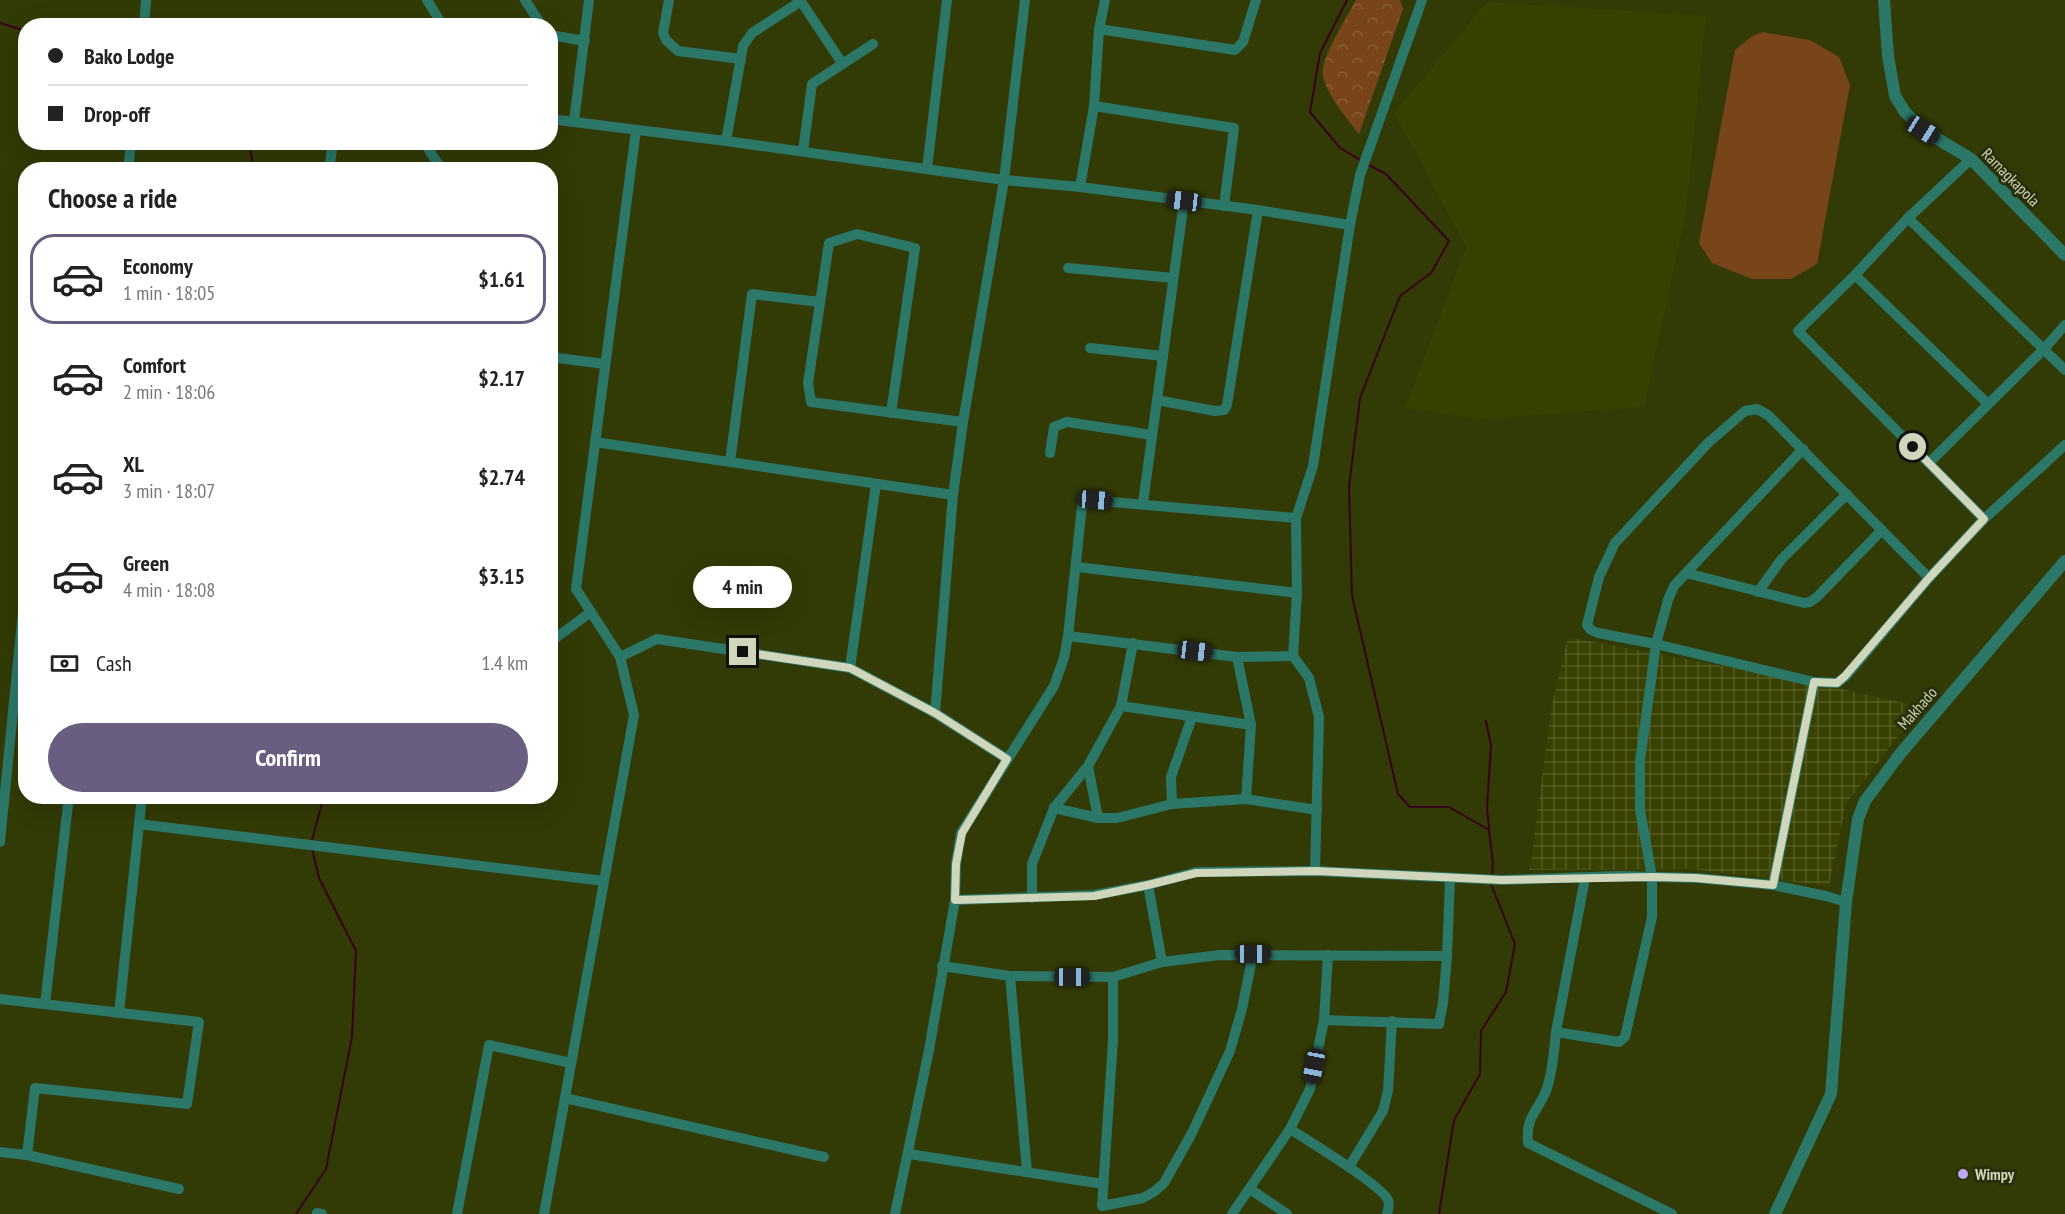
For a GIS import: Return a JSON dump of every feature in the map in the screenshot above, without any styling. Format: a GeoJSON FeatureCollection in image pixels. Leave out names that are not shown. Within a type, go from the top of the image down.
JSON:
{"type":"FeatureCollection","features":[{"type":"Feature","properties":{"kind":"street"},"geometry":{"type":"LineString","coordinates":[[145,18],[146,0]]}},
{"type":"Feature","properties":{"kind":"street"},"geometry":{"type":"LineString","coordinates":[[427,0],[438,18]]}},
{"type":"Feature","properties":{"kind":"street"},"geometry":{"type":"LineString","coordinates":[[525,0],[537,18]]}},
{"type":"Feature","properties":{"kind":"street"},"geometry":{"type":"LineString","coordinates":[[574,122],[589,0]]}},
{"type":"Feature","properties":{"kind":"street"},"geometry":{"type":"LineString","coordinates":[[669,0],[663,33],[678,51],[741,59]]}},
{"type":"Feature","properties":{"kind":"street"},"geometry":{"type":"LineString","coordinates":[[927,169],[947,0]]}},
{"type":"Feature","properties":{"kind":"street"},"geometry":{"type":"LineString","coordinates":[[935,713],[954,495],[963,422],[1004,180],[1025,0]]}},
{"type":"Feature","properties":{"kind":"street"},"geometry":{"type":"LineString","coordinates":[[1080,187],[1094,106],[1099,28],[1105,0]]}},
{"type":"Feature","properties":{"kind":"street"},"geometry":{"type":"LineString","coordinates":[[1099,28],[1235,50],[1243,42],[1256,0]]}},
{"type":"Feature","properties":{"kind":"street"},"geometry":{"type":"LineString","coordinates":[[1316,871],[1319,717],[1309,678],[1293,656],[1297,593],[1296,518],[1313,466],[1350,225],[1360,175],[1422,0]]}},
{"type":"Feature","properties":{"kind":"street","name":"Ramagkapola"},"geometry":{"type":"LineString","coordinates":[[1884,0],[1888,56],[1895,96],[1905,112],[1923,130],[1971,159],[2065,255]]}},
{"type":"Feature","properties":{"kind":"street"},"geometry":{"type":"LineString","coordinates":[[726,141],[743,46],[752,33],[800,1],[842,63]]}},
{"type":"Feature","properties":{"kind":"street"},"geometry":{"type":"LineString","coordinates":[[558,36],[585,41]]}},
{"type":"Feature","properties":{"kind":"street"},"geometry":{"type":"LineString","coordinates":[[803,151],[812,84],[873,44]]}},
{"type":"Feature","properties":{"kind":"street"},"geometry":{"type":"LineString","coordinates":[[1094,106],[1234,128],[1224,206]]}},
{"type":"Feature","properties":{"kind":"street"},"geometry":{"type":"LineString","coordinates":[[558,119],[1004,180],[1080,187],[1258,210],[1350,225]]}},
{"type":"Feature","properties":{"kind":"street"},"geometry":{"type":"LineString","coordinates":[[544,1214],[634,715],[620,657],[576,589],[636,130]]}},
{"type":"Feature","properties":{"kind":"street"},"geometry":{"type":"LineString","coordinates":[[1971,159],[1908,218],[1798,331],[1984,519]]}},
{"type":"Feature","properties":{"kind":"street"},"geometry":{"type":"LineString","coordinates":[[1143,503],[1184,201]]}},
{"type":"Feature","properties":{"kind":"street"},"geometry":{"type":"LineString","coordinates":[[1157,400],[1215,411],[1224,410],[1227,405],[1258,210]]}},
{"type":"Feature","properties":{"kind":"street"},"geometry":{"type":"LineString","coordinates":[[1908,218],[2065,370]]}},
{"type":"Feature","properties":{"kind":"street"},"geometry":{"type":"LineString","coordinates":[[891,413],[915,248],[857,234],[829,243],[808,382],[811,402],[891,413],[963,422]]}},
{"type":"Feature","properties":{"kind":"street"},"geometry":{"type":"LineString","coordinates":[[1068,268],[1173,278]]}},
{"type":"Feature","properties":{"kind":"street"},"geometry":{"type":"LineString","coordinates":[[1855,275],[1988,404]]}},
{"type":"Feature","properties":{"kind":"street"},"geometry":{"type":"LineString","coordinates":[[730,462],[752,294],[820,302]]}},
{"type":"Feature","properties":{"kind":"street"},"geometry":{"type":"LineString","coordinates":[[1929,463],[2044,350],[2065,325]]}},
{"type":"Feature","properties":{"kind":"street"},"geometry":{"type":"LineString","coordinates":[[1090,348],[1163,356]]}},
{"type":"Feature","properties":{"kind":"street"},"geometry":{"type":"LineString","coordinates":[[558,358],[605,363]]}},
{"type":"Feature","properties":{"kind":"street"},"geometry":{"type":"LineString","coordinates":[[1929,578],[1803,449],[1768,415],[1757,409],[1745,411],[1707,443],[1615,543],[1599,577],[1587,625],[1598,633],[1656,644],[1814,682],[1837,683],[1984,519],[2065,445]]}},
{"type":"Feature","properties":{"kind":"street"},"geometry":{"type":"LineString","coordinates":[[1050,453],[1054,427],[1067,422],[1152,435]]}},
{"type":"Feature","properties":{"kind":"street"},"geometry":{"type":"LineString","coordinates":[[595,442],[954,495]]}},
{"type":"Feature","properties":{"kind":"street"},"geometry":{"type":"LineString","coordinates":[[1556,1032],[1616,1043],[1625,1037],[1652,917],[1652,877],[1640,810],[1639,772],[1656,644],[1668,600],[1674,586],[1803,449]]}},
{"type":"Feature","properties":{"kind":"street"},"geometry":{"type":"LineString","coordinates":[[850,668],[876,484]]}},
{"type":"Feature","properties":{"kind":"street"},"geometry":{"type":"LineString","coordinates":[[1758,592],[1781,560],[1846,494]]}},
{"type":"Feature","properties":{"kind":"street"},"geometry":{"type":"LineString","coordinates":[[895,1214],[929,1050],[955,900],[956,864],[962,833],[1054,686],[1064,658],[1068,636],[1085,502],[1089,500],[1143,503],[1296,518]]}},
{"type":"Feature","properties":{"kind":"street"},"geometry":{"type":"LineString","coordinates":[[1686,573],[1804,603],[1810,602],[1882,530]]}},
{"type":"Feature","properties":{"kind":"street","name":"Makhado"},"geometry":{"type":"LineString","coordinates":[[1775,1214],[1831,1094],[1846,902],[1858,819],[1865,801],[1900,754],[2065,561]]}},
{"type":"Feature","properties":{"kind":"street"},"geometry":{"type":"LineString","coordinates":[[1077,567],[1297,593]]}},
{"type":"Feature","properties":{"kind":"street"},"geometry":{"type":"LineString","coordinates":[[558,636],[591,612]]}},
{"type":"Feature","properties":{"kind":"street"},"geometry":{"type":"LineString","coordinates":[[1068,636],[1236,657],[1293,656]]}},
{"type":"Feature","properties":{"kind":"street"},"geometry":{"type":"LineString","coordinates":[[620,657],[657,639],[850,668],[935,713],[1007,759]]}},
{"type":"Feature","properties":{"kind":"street"},"geometry":{"type":"LineString","coordinates":[[1032,898],[1032,864],[1054,808],[1088,766],[1121,706],[1132,643]]}},
{"type":"Feature","properties":{"kind":"street"},"geometry":{"type":"LineString","coordinates":[[0,842],[4,770],[18,651]]}},
{"type":"Feature","properties":{"kind":"street"},"geometry":{"type":"LineString","coordinates":[[1236,657],[1251,725],[1246,799]]}},
{"type":"Feature","properties":{"kind":"street"},"geometry":{"type":"LineString","coordinates":[[1773,885],[1814,682]]}},
{"type":"Feature","properties":{"kind":"street"},"geometry":{"type":"LineString","coordinates":[[1121,706],[1251,725]]}},
{"type":"Feature","properties":{"kind":"street"},"geometry":{"type":"LineString","coordinates":[[1172,804],[1171,777],[1192,717]]}},
{"type":"Feature","properties":{"kind":"street"},"geometry":{"type":"LineString","coordinates":[[1088,766],[1098,818]]}},
{"type":"Feature","properties":{"kind":"street"},"geometry":{"type":"LineString","coordinates":[[1054,808],[1098,818],[1118,818],[1172,804],[1246,799],[1317,810]]}},
{"type":"Feature","properties":{"kind":"street"},"geometry":{"type":"LineString","coordinates":[[45,1004],[68,804]]}},
{"type":"Feature","properties":{"kind":"street"},"geometry":{"type":"LineString","coordinates":[[119,1012],[141,804]]}},
{"type":"Feature","properties":{"kind":"street"},"geometry":{"type":"LineString","coordinates":[[139,824],[604,881]]}},
{"type":"Feature","properties":{"kind":"street"},"geometry":{"type":"LineString","coordinates":[[955,900],[1094,896],[1196,873],[1316,871],[1502,880],[1696,878],[1773,885],[1846,902]]}},
{"type":"Feature","properties":{"kind":"street"},"geometry":{"type":"LineString","coordinates":[[1585,878],[1556,1032],[1552,1068],[1546,1090],[1529,1121],[1528,1143],[1672,1214]]}},
{"type":"Feature","properties":{"kind":"street"},"geometry":{"type":"LineString","coordinates":[[1324,1020],[1439,1024],[1447,956],[1450,879]]}},
{"type":"Feature","properties":{"kind":"street"},"geometry":{"type":"LineString","coordinates":[[1148,885],[1161,962]]}},
{"type":"Feature","properties":{"kind":"street"},"geometry":{"type":"LineString","coordinates":[[1113,977],[1113,1040],[1102,1210],[1143,1198],[1164,1183],[1192,1133],[1230,1051],[1242,1009],[1253,954]]}},
{"type":"Feature","properties":{"kind":"street"},"geometry":{"type":"LineString","coordinates":[[942,966],[1010,976],[1113,977],[1161,962],[1220,955],[1447,956]]}},
{"type":"Feature","properties":{"kind":"street"},"geometry":{"type":"LineString","coordinates":[[1232,1214],[1290,1129],[1310,1089],[1324,1020],[1328,955]]}},
{"type":"Feature","properties":{"kind":"street"},"geometry":{"type":"LineString","coordinates":[[1010,976],[1027,1172]]}},
{"type":"Feature","properties":{"kind":"street"},"geometry":{"type":"LineString","coordinates":[[0,999],[200,1023],[187,1104],[35,1088],[27,1155]]}},
{"type":"Feature","properties":{"kind":"street"},"geometry":{"type":"LineString","coordinates":[[1349,1167],[1383,1111],[1388,1091],[1392,1022]]}},
{"type":"Feature","properties":{"kind":"street"},"geometry":{"type":"LineString","coordinates":[[457,1214],[489,1045],[571,1063]]}},
{"type":"Feature","properties":{"kind":"street"},"geometry":{"type":"LineString","coordinates":[[565,1098],[824,1157]]}},
{"type":"Feature","properties":{"kind":"street"},"geometry":{"type":"LineString","coordinates":[[1290,1129],[1349,1167],[1384,1194],[1388,1200],[1387,1214]]}},
{"type":"Feature","properties":{"kind":"street"},"geometry":{"type":"LineString","coordinates":[[0,1152],[27,1155],[179,1189]]}},
{"type":"Feature","properties":{"kind":"street"},"geometry":{"type":"LineString","coordinates":[[909,1154],[1103,1184]]}},
{"type":"Feature","properties":{"kind":"street"},"geometry":{"type":"LineString","coordinates":[[1250,1189],[1287,1214]]}},
{"type":"Feature","properties":{"kind":"shaded area"},"geometry":{"type":"Polygon","coordinates":[[[1487,2],[1706,16],[1686,213],[1644,407],[1481,419],[1405,408],[1466,247],[1394,113],[1487,2]]]}},
{"type":"Feature","properties":{"kind":"shaded area"},"geometry":{"type":"Polygon","coordinates":[[[1568,637],[1833,687],[1921,707],[1846,804],[1829,886],[1693,869],[1530,870],[1551,709],[1568,637]]]}},
{"type":"Feature","properties":{"kind":"green space"},"geometry":{"type":"Polygon","coordinates":[[[1356,0],[1400,0],[1403,9],[1359,134],[1335,102],[1325,84],[1323,75],[1328,52],[1356,0]]]}},
{"type":"Feature","properties":{"kind":"green space"},"geometry":{"type":"Polygon","coordinates":[[[1762,32],[1810,40],[1839,57],[1850,85],[1817,264],[1791,279],[1752,279],[1712,263],[1699,243],[1735,50],[1751,37],[1762,32]]]}},
{"type":"Feature","properties":{"kind":"waterway"},"geometry":{"type":"LineString","coordinates":[[1347,0],[1320,53],[1310,112],[1340,148],[1362,161]]}},
{"type":"Feature","properties":{"kind":"waterway"},"geometry":{"type":"LineString","coordinates":[[0,23],[18,29]]}},
{"type":"Feature","properties":{"kind":"waterway"},"geometry":{"type":"LineString","coordinates":[[250,150],[252,162]]}},
{"type":"Feature","properties":{"kind":"waterway"},"geometry":{"type":"LineString","coordinates":[[1367,164],[1386,174],[1449,241],[1431,273],[1400,296],[1360,398],[1349,487],[1352,596],[1398,794],[1410,807],[1449,807],[1489,830],[1493,863],[1492,876]]}},
{"type":"Feature","properties":{"kind":"waterway"},"geometry":{"type":"LineString","coordinates":[[1486,721],[1491,745],[1487,808],[1489,828]]}},
{"type":"Feature","properties":{"kind":"waterway"},"geometry":{"type":"LineString","coordinates":[[311,843],[322,804]]}},
{"type":"Feature","properties":{"kind":"waterway"},"geometry":{"type":"LineString","coordinates":[[296,1214],[326,1169],[352,1037],[356,951],[319,878],[312,848]]}},
{"type":"Feature","properties":{"kind":"waterway"},"geometry":{"type":"LineString","coordinates":[[1439,1214],[1454,1120],[1480,1074],[1481,1031],[1506,992],[1515,944],[1491,884]]}},
{"type":"Feature","properties":{"kind":"place","name":"Wimpy"},"geometry":{"type":"Point","coordinates":[1963,1174]}},
{"type":"Feature","properties":{"kind":"route"},"geometry":{"type":"LineString","coordinates":[[743,652],[850,668],[935,713],[1007,759],[962,833],[956,864],[955,900],[1094,896],[1196,873],[1316,871],[1502,880],[1619,876],[1696,878],[1773,885],[1814,682],[1837,683],[1845,676],[1929,578],[1984,519],[1913,447]]}}]}
